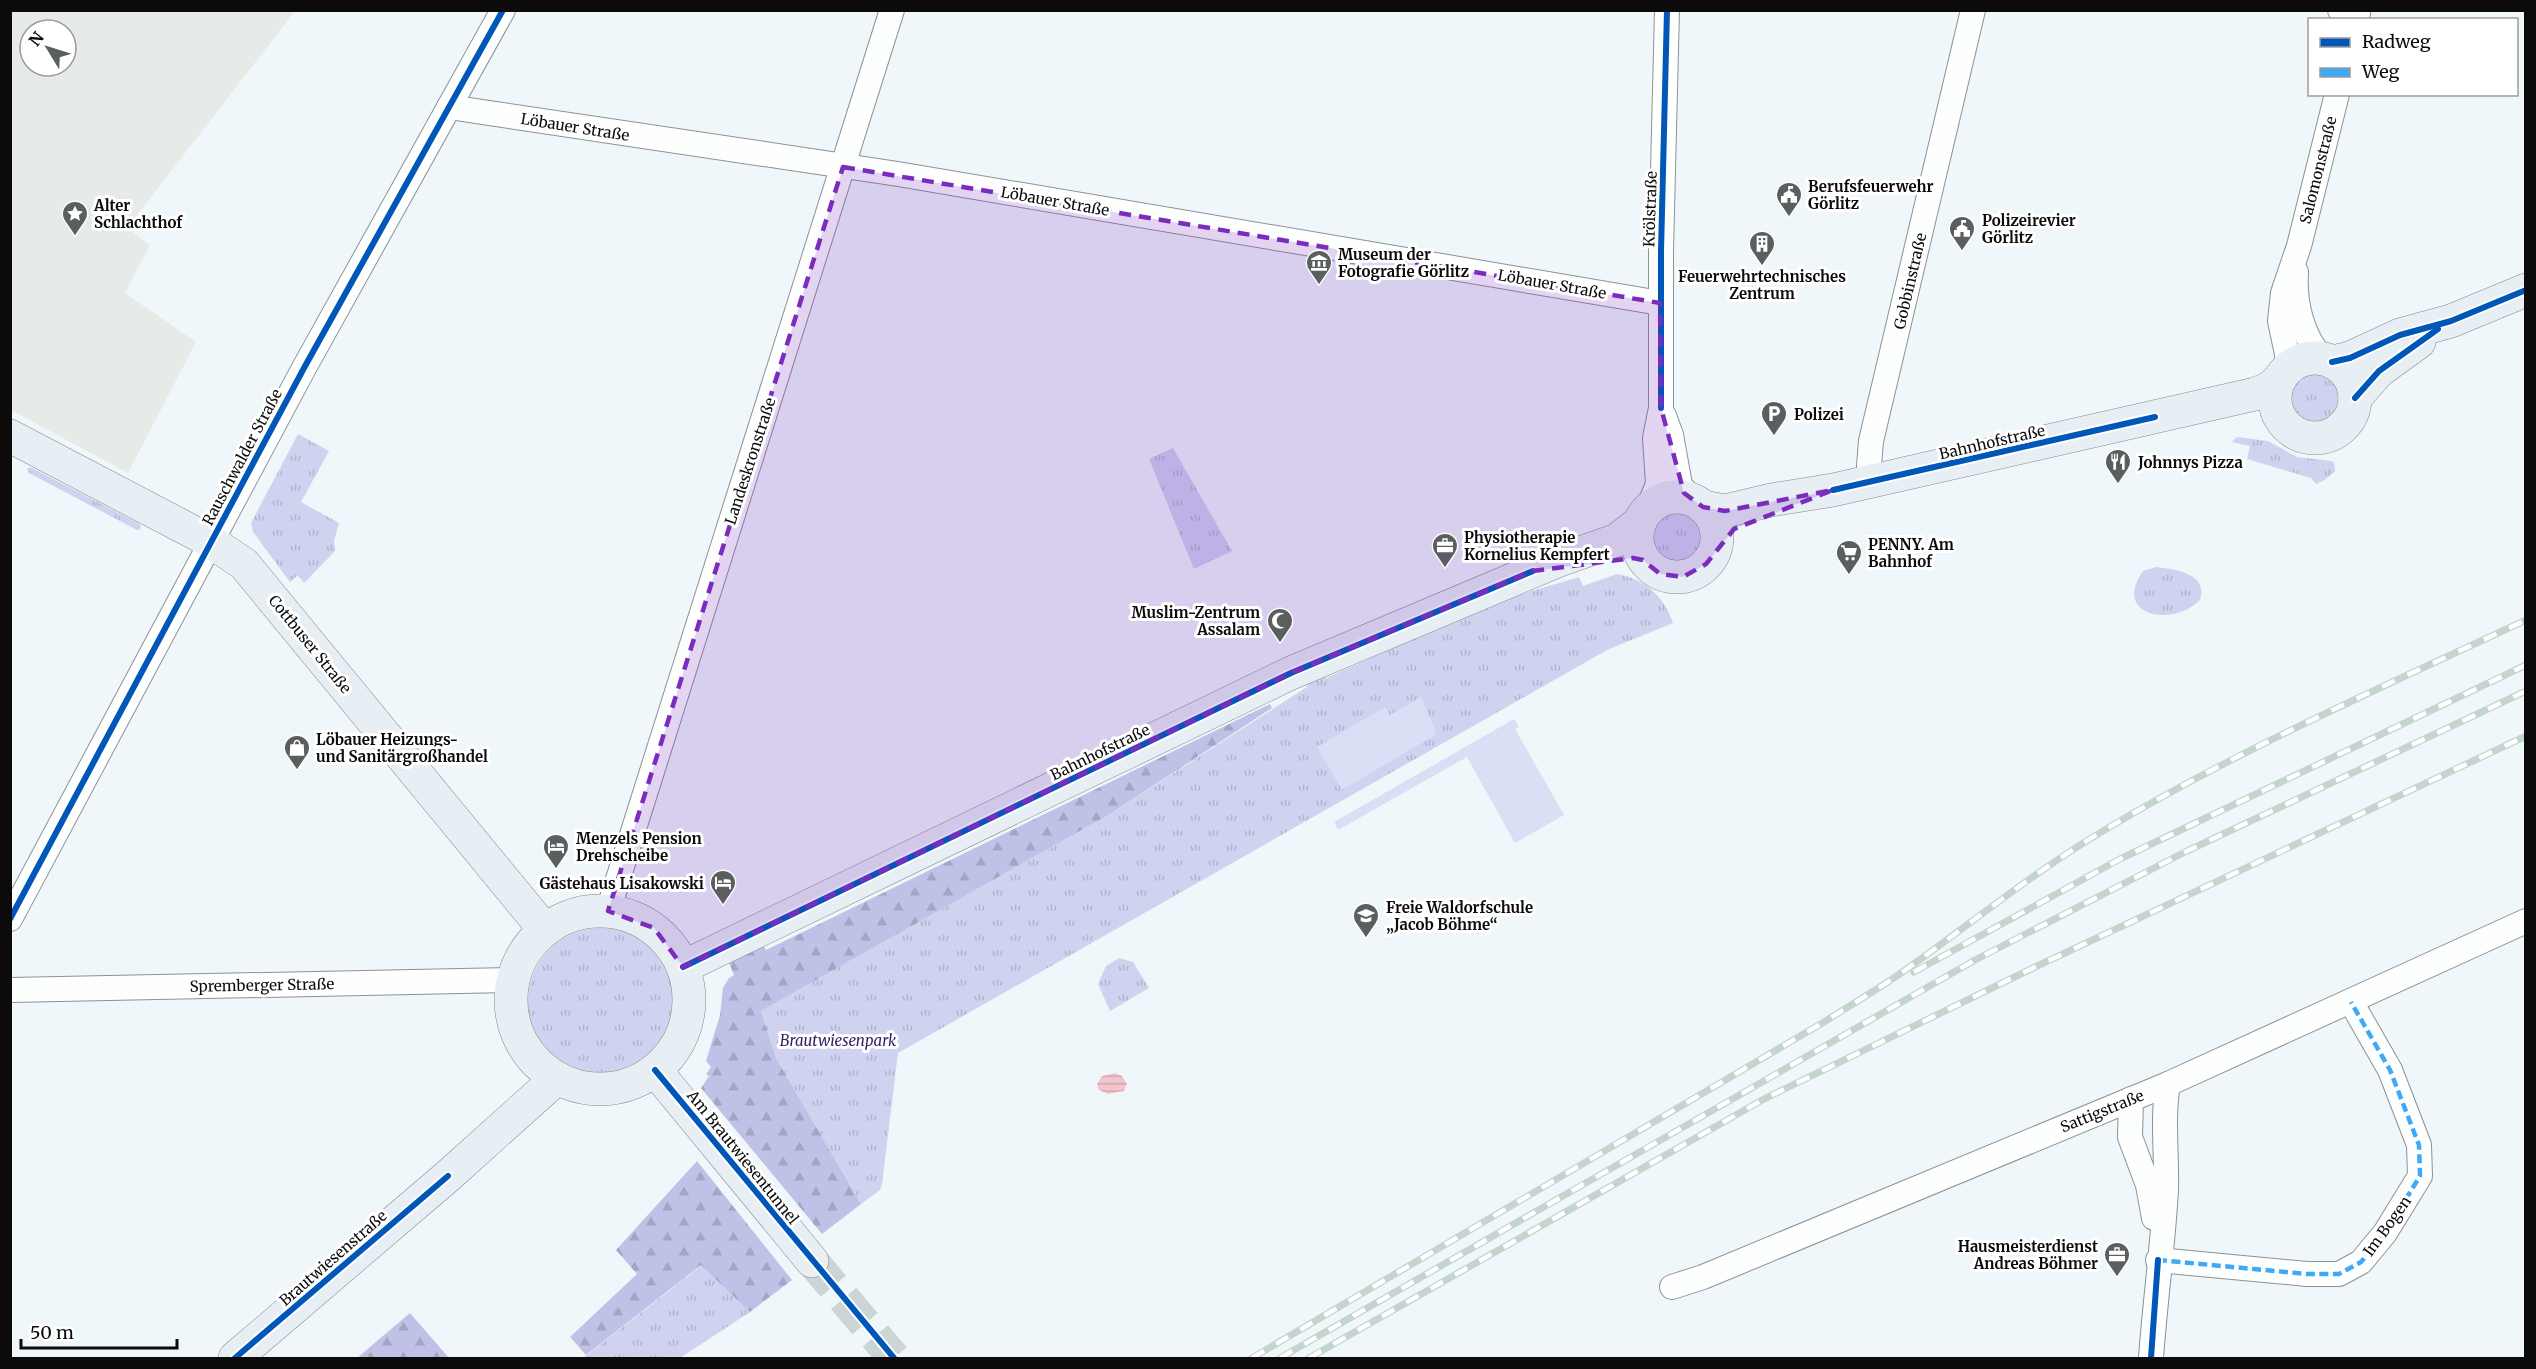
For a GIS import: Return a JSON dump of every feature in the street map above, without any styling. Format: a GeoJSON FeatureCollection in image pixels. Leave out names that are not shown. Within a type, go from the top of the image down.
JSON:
{"type":"FeatureCollection","features":[{"type":"Feature","properties":{"kind":"main road","name":"Bahnhofstraße"},"geometry":{"type":"LineString","coordinates":[[1698,504],[1725,511],[1771,500],[1833,490],[2256,394],[2268,389],[2304,360],[2328,361],[2350,358],[2400,335],[2451,321],[2526,290]]}},
{"type":"Feature","properties":{"kind":"main road","name":"Bahnhofstraße"},"geometry":{"type":"LineString","coordinates":[[2155,417],[2268,418],[2284,424],[2305,437],[2327,436],[2335,433],[2348,421],[2355,398],[2385,366],[2451,321]]}},
{"type":"Feature","properties":{"kind":"main road"},"geometry":{"type":"LineString","coordinates":[[2328,361],[2349,378],[2355,398]]}},
{"type":"Feature","properties":{"kind":"main road"},"geometry":{"type":"LineString","coordinates":[[2283,375],[2276,389],[2276,403],[2284,424]]}},
{"type":"Feature","properties":{"kind":"main road","name":"Cottbuser Straße"},"geometry":{"type":"LineString","coordinates":[[10,436],[210,541],[238,560],[255,576],[545,930]]}},
{"type":"Feature","properties":{"kind":"main road","name":"Bahnhofstraße"},"geometry":{"type":"LineString","coordinates":[[1715,548],[1727,534],[1741,525],[1833,490]]}},
{"type":"Feature","properties":{"kind":"main road"},"geometry":{"type":"LineString","coordinates":[[1643,517],[1657,502],[1670,498],[1698,504]]}},
{"type":"Feature","properties":{"kind":"main road","name":"Krölstraße"},"geometry":{"type":"LineString","coordinates":[[1698,504],[1715,526],[1717,540],[1715,548]]}},
{"type":"Feature","properties":{"kind":"main road","name":"Bahnhofstraße"},"geometry":{"type":"LineString","coordinates":[[683,967],[1291,673],[1572,555],[1617,540],[1643,517]]}},
{"type":"Feature","properties":{"kind":"main road","name":"Krölstraße"},"geometry":{"type":"LineString","coordinates":[[1643,517],[1637,536],[1638,549],[1643,560]]}},
{"type":"Feature","properties":{"kind":"main road"},"geometry":{"type":"LineString","coordinates":[[1643,560],[1660,574],[1683,577],[1696,573],[1706,564],[1715,548]]}},
{"type":"Feature","properties":{"kind":"main road","name":"Bahnhofstraße"},"geometry":{"type":"LineString","coordinates":[[1533,571],[1578,568],[1623,558],[1643,560]]}},
{"type":"Feature","properties":{"kind":"main road"},"geometry":{"type":"LineString","coordinates":[[608,911],[632,916],[654,928],[672,946],[683,967],[689,995],[686,1023],[675,1049],[655,1070],[632,1083],[606,1089],[580,1086],[558,1078],[534,1060],[520,1038],[512,1014],[514,980],[522,958],[530,945],[545,930],[572,915],[608,911]]}},
{"type":"Feature","properties":{"kind":"main road","name":"Am Brautwiesentunnel"},"geometry":{"type":"LineString","coordinates":[[655,1070],[812,1261]]}},
{"type":"Feature","properties":{"kind":"main road","name":"Brautwiesenstraße"},"geometry":{"type":"LineString","coordinates":[[235,1359],[558,1078]]}},
{"type":"Feature","properties":{"kind":"street","name":"Rauschwalder Straße"},"geometry":{"type":"LineString","coordinates":[[10,919],[210,541],[503,10]]}},
{"type":"Feature","properties":{"kind":"street","name":"Landeskronstraße"},"geometry":{"type":"LineString","coordinates":[[608,911],[892,10]]}},
{"type":"Feature","properties":{"kind":"street","name":"Krölstraße"},"geometry":{"type":"LineString","coordinates":[[1643,517],[1658,484],[1655,438],[1660,408],[1660,303],[1667,10]]}},
{"type":"Feature","properties":{"kind":"street","name":"Gobbinstraße"},"geometry":{"type":"LineString","coordinates":[[1873,481],[1869,466],[1871,441],[1973,10]]}},
{"type":"Feature","properties":{"kind":"street","name":"Salomonstraße"},"geometry":{"type":"LineString","coordinates":[[2283,375],[2287,354],[2280,321],[2281,303],[2299,246],[2336,96]]}},
{"type":"Feature","properties":{"kind":"street","name":"Löbauer Straße"},"geometry":{"type":"LineString","coordinates":[[449,107],[843,167],[1660,303]]}},
{"type":"Feature","properties":{"kind":"street","name":"Salomonstraße"},"geometry":{"type":"LineString","coordinates":[[2299,246],[2296,285],[2299,310],[2309,342],[2328,361]]}},
{"type":"Feature","properties":{"kind":"street","name":"Krölstraße"},"geometry":{"type":"LineString","coordinates":[[1660,408],[1671,435],[1680,485],[1698,504]]}},
{"type":"Feature","properties":{"kind":"street","name":"Sattigstraße"},"geometry":{"type":"LineString","coordinates":[[1672,1287],[1703,1277],[2168,1084],[2526,921]]}},
{"type":"Feature","properties":{"kind":"street","name":"Spremberger Straße"},"geometry":{"type":"LineString","coordinates":[[10,990],[514,980]]}},
{"type":"Feature","properties":{"kind":"street","name":"Im Bogen"},"geometry":{"type":"LineString","coordinates":[[2158,1260],[2307,1274],[2339,1274],[2361,1262],[2385,1233],[2420,1176],[2419,1146],[2390,1070],[2351,1002]]}},
{"type":"Feature","properties":{"kind":"street"},"geometry":{"type":"LineString","coordinates":[[2151,1359],[2166,1190],[2167,1142],[2164,1107],[2168,1084]]}},
{"type":"Feature","properties":{"kind":"street"},"geometry":{"type":"LineString","coordinates":[[2131,1099],[2130,1137],[2148,1185],[2158,1260]]}},
{"type":"Feature","properties":{"kind":"highlighted area"},"geometry":{"type":"Polygon","coordinates":[[[843,167],[1660,303],[1661,408],[1684,493],[1703,507],[1725,511],[1833,490],[1734,529],[1706,564],[1683,577],[1660,574],[1643,560],[1633,558],[1533,571],[1291,673],[683,967],[654,928],[608,911],[843,167]]]}},
{"type":"Feature","properties":{"kind":"shaded area","name":"Alter Schlachthof"},"geometry":{"type":"Polygon","coordinates":[[[10,11],[295,11],[127,228],[150,245],[125,293],[196,342],[128,473],[11,410],[10,11]]]}},
{"type":"Feature","properties":{"kind":"shaded area"},"geometry":{"type":"Polygon","coordinates":[[[1421,697],[1437,734],[1342,790],[1317,747],[1385,707],[1390,715],[1421,697]]]}},
{"type":"Feature","properties":{"kind":"shaded area"},"geometry":{"type":"Polygon","coordinates":[[[1514,719],[1519,727],[1515,729],[1564,815],[1515,843],[1467,757],[1338,830],[1334,822],[1514,719]]]}},
{"type":"Feature","properties":{"kind":"shaded area"},"geometry":{"type":"Polygon","coordinates":[[[1115,1073],[1122,1076],[1127,1084],[1124,1091],[1108,1094],[1099,1090],[1097,1084],[1102,1076],[1115,1073]]]}},
{"type":"Feature","properties":{"kind":"green space"},"geometry":{"type":"Polygon","coordinates":[[[2315,373],[2333,380],[2340,398],[2333,416],[2315,423],[2297,416],[2290,398],[2297,380],[2315,373]]]}},
{"type":"Feature","properties":{"kind":"green space"},"geometry":{"type":"Polygon","coordinates":[[[298,434],[329,451],[301,502],[339,523],[334,541],[335,551],[304,583],[298,575],[290,582],[253,532],[251,523],[298,434]]]}},
{"type":"Feature","properties":{"kind":"green space"},"geometry":{"type":"Polygon","coordinates":[[[2237,437],[2268,441],[2297,457],[2334,462],[2335,471],[2316,484],[2311,478],[2247,459],[2250,446],[2232,442],[2237,437]]]}},
{"type":"Feature","properties":{"kind":"green space"},"geometry":{"type":"Polygon","coordinates":[[[1173,448],[1232,551],[1194,569],[1149,459],[1173,448]]]}},
{"type":"Feature","properties":{"kind":"green space"},"geometry":{"type":"Polygon","coordinates":[[[30,467],[140,524],[141,529],[137,530],[29,473],[27,469],[30,467]]]}},
{"type":"Feature","properties":{"kind":"green space"},"geometry":{"type":"Polygon","coordinates":[[[1676,511],[1686,513],[1694,519],[1700,527],[1702,537],[1700,547],[1694,555],[1686,561],[1676,563],[1666,561],[1658,555],[1652,547],[1650,537],[1652,527],[1658,519],[1666,513],[1676,511]]]}},
{"type":"Feature","properties":{"kind":"green space"},"geometry":{"type":"Polygon","coordinates":[[[2156,567],[2181,571],[2195,579],[2200,584],[2200,600],[2188,609],[2175,614],[2149,613],[2140,607],[2135,598],[2135,586],[2143,571],[2156,567]]]}},
{"type":"Feature","properties":{"kind":"green space","name":"Brautwiesenpark"},"geometry":{"type":"Polygon","coordinates":[[[1617,574],[1636,580],[1652,590],[1659,597],[1673,623],[1607,650],[898,1053],[882,1184],[880,1190],[861,1204],[776,1058],[761,1011],[1110,814],[1307,687],[1304,681],[1323,672],[1326,678],[1501,600],[1579,577],[1583,586],[1617,574]]]}},
{"type":"Feature","properties":{"kind":"green space"},"geometry":{"type":"Polygon","coordinates":[[[1270,704],[1272,708],[1110,814],[761,1011],[776,1058],[861,1204],[822,1234],[701,1088],[709,1076],[706,1074],[711,1067],[706,1061],[720,1015],[723,988],[729,978],[734,975],[729,963],[763,945],[766,950],[1270,704]]]}},
{"type":"Feature","properties":{"kind":"green space"},"geometry":{"type":"Polygon","coordinates":[[[601,928],[629,934],[652,950],[668,973],[674,1001],[668,1029],[652,1052],[629,1068],[601,1074],[573,1068],[550,1052],[534,1029],[528,1001],[534,973],[550,950],[573,934],[601,928]]]}},
{"type":"Feature","properties":{"kind":"green space"},"geometry":{"type":"Polygon","coordinates":[[[1119,958],[1133,962],[1149,988],[1110,1011],[1098,984],[1106,966],[1119,958]]]}},
{"type":"Feature","properties":{"kind":"green space"},"geometry":{"type":"Polygon","coordinates":[[[697,1161],[792,1280],[750,1312],[701,1265],[586,1355],[570,1337],[637,1274],[616,1250],[697,1161]]]}},
{"type":"Feature","properties":{"kind":"green space"},"geometry":{"type":"Polygon","coordinates":[[[702,1265],[750,1312],[680,1358],[583,1358],[702,1265]]]}},
{"type":"Feature","properties":{"kind":"green space"},"geometry":{"type":"Polygon","coordinates":[[[410,1313],[449,1358],[357,1358],[410,1313]]]}},
{"type":"Feature","properties":{"kind":"tunnel"},"geometry":{"type":"LineString","coordinates":[[812,1261],[894,1358]]}},
{"type":"Feature","properties":{"kind":"railway"},"geometry":{"type":"LineString","coordinates":[[1252,1358],[1824,1022],[1904,971],[2030,879],[2108,828],[2262,744],[2526,620]]}},
{"type":"Feature","properties":{"kind":"railway"},"geometry":{"type":"LineString","coordinates":[[1914,972],[2120,859],[2526,665]]}},
{"type":"Feature","properties":{"kind":"railway"},"geometry":{"type":"LineString","coordinates":[[1280,1358],[1975,960],[2187,851],[2526,691]]}},
{"type":"Feature","properties":{"kind":"railway"},"geometry":{"type":"LineString","coordinates":[[1309,1358],[1764,1099],[2033,968],[2526,736]]}},
{"type":"Feature","properties":{"kind":"marked path"},"geometry":{"type":"LineString","coordinates":[[2158,1260],[2307,1274],[2339,1274],[2361,1262],[2385,1233],[2420,1176],[2419,1145],[2390,1070],[2351,1002]]}},
{"type":"Feature","properties":{"kind":"cycle path"},"geometry":{"type":"LineString","coordinates":[[10,919],[304,368],[503,10]]}},
{"type":"Feature","properties":{"kind":"cycle path"},"geometry":{"type":"LineString","coordinates":[[1661,408],[1661,251],[1667,10]]}},
{"type":"Feature","properties":{"kind":"cycle path"},"geometry":{"type":"LineString","coordinates":[[2332,362],[2350,358],[2400,335],[2451,321],[2526,290]]}},
{"type":"Feature","properties":{"kind":"cycle path"},"geometry":{"type":"LineString","coordinates":[[2355,398],[2379,371],[2438,329]]}},
{"type":"Feature","properties":{"kind":"cycle path"},"geometry":{"type":"LineString","coordinates":[[1833,490],[2155,417]]}},
{"type":"Feature","properties":{"kind":"cycle path"},"geometry":{"type":"LineString","coordinates":[[683,967],[1291,673],[1533,571]]}},
{"type":"Feature","properties":{"kind":"cycle path"},"geometry":{"type":"LineString","coordinates":[[655,1070],[894,1358]]}},
{"type":"Feature","properties":{"kind":"cycle path"},"geometry":{"type":"LineString","coordinates":[[235,1358],[448,1176]]}},
{"type":"Feature","properties":{"kind":"cycle path"},"geometry":{"type":"LineString","coordinates":[[2151,1358],[2158,1260]]}},
{"type":"Feature","properties":{"kind":"place","name":"Berufsfeuerwehr Görlitz"},"geometry":{"type":"Point","coordinates":[1789,218]}},
{"type":"Feature","properties":{"kind":"place","name":"Alter Schlachthof"},"geometry":{"type":"Point","coordinates":[75,237]}},
{"type":"Feature","properties":{"kind":"place","name":"Polizeirevier Görlitz"},"geometry":{"type":"Point","coordinates":[1962,252]}},
{"type":"Feature","properties":{"kind":"place","name":"Feuerwehrtechnisches Zentrum"},"geometry":{"type":"Point","coordinates":[1762,267]}},
{"type":"Feature","properties":{"kind":"place","name":"Museum der Fotografie Görlitz"},"geometry":{"type":"Point","coordinates":[1319,286]}},
{"type":"Feature","properties":{"kind":"place","name":"Polizei"},"geometry":{"type":"Point","coordinates":[1774,437]}},
{"type":"Feature","properties":{"kind":"place","name":"Johnnys Pizza"},"geometry":{"type":"Point","coordinates":[2118,485]}},
{"type":"Feature","properties":{"kind":"place","name":"Physiotherapie Kornelius Kempfert"},"geometry":{"type":"Point","coordinates":[1445,569]}},
{"type":"Feature","properties":{"kind":"place","name":"PENNY. Am Bahnhof"},"geometry":{"type":"Point","coordinates":[1849,576]}},
{"type":"Feature","properties":{"kind":"place","name":"Muslim-Zentrum Assalam"},"geometry":{"type":"Point","coordinates":[1280,644]}},
{"type":"Feature","properties":{"kind":"place","name":"Löbauer Heizungs- und Sanitärgroßhandel"},"geometry":{"type":"Point","coordinates":[297,771]}},
{"type":"Feature","properties":{"kind":"place","name":"Menzels Pension Drehscheibe"},"geometry":{"type":"Point","coordinates":[556,870]}},
{"type":"Feature","properties":{"kind":"place","name":"Gästehaus Lisakowski"},"geometry":{"type":"Point","coordinates":[723,906]}},
{"type":"Feature","properties":{"kind":"place","name":"Freie Waldorfschule „Jacob Böhme“"},"geometry":{"type":"Point","coordinates":[1366,939]}},
{"type":"Feature","properties":{"kind":"place","name":"Hausmeisterdienst Andreas Böhmer"},"geometry":{"type":"Point","coordinates":[2117,1278]}}]}
